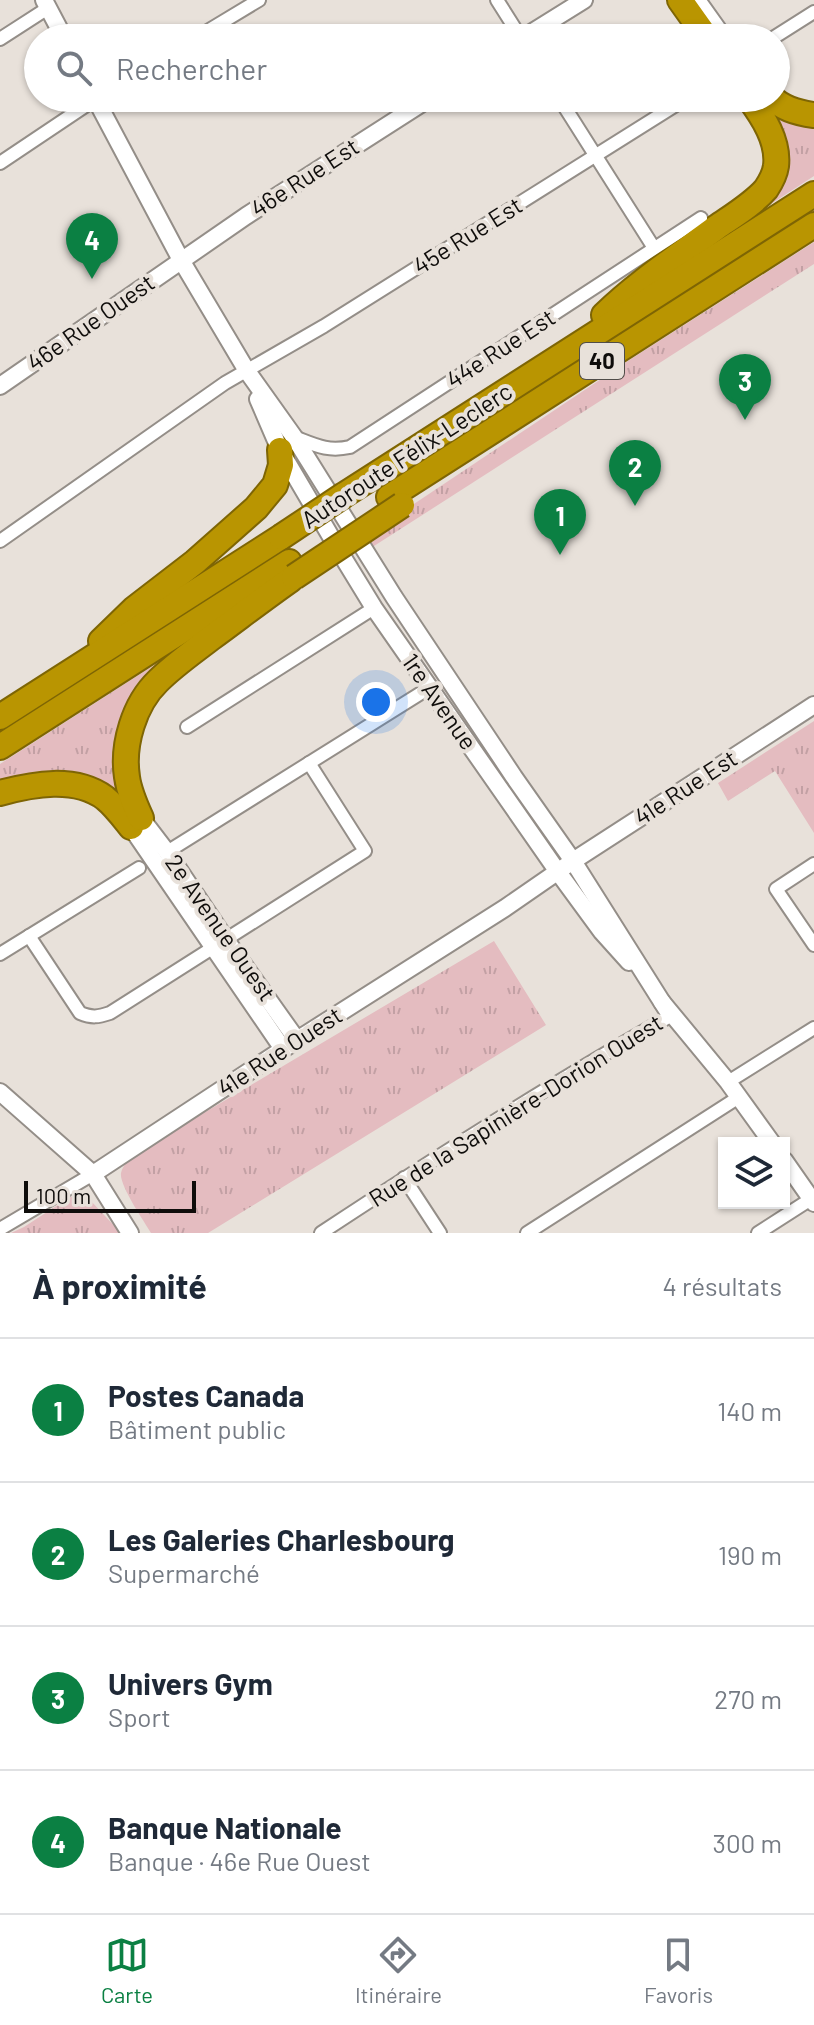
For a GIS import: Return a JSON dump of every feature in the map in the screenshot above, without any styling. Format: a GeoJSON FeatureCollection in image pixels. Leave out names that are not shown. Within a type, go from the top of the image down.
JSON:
{"type":"FeatureCollection","features":[{"type":"Feature","properties":{"kind":"highway"},"geometry":{"type":"LineString","coordinates":[[680,0],[697,24]]}},
{"type":"Feature","properties":{"kind":"highway"},"geometry":{"type":"LineString","coordinates":[[790,110],[814,115]]}},
{"type":"Feature","properties":{"kind":"highway"},"geometry":{"type":"LineString","coordinates":[[563,355],[642,281],[766,188],[776,169],[776,153],[773,139],[759,112]]}},
{"type":"Feature","properties":{"kind":"highway","name":"Autoroute Félix-Leclerc"},"geometry":{"type":"LineString","coordinates":[[0,717],[814,194]]}},
{"type":"Feature","properties":{"kind":"highway","name":"Autoroute Félix-Leclerc"},"geometry":{"type":"LineString","coordinates":[[0,747],[292,570],[678,312],[814,225]]}},
{"type":"Feature","properties":{"kind":"highway"},"geometry":{"type":"LineString","coordinates":[[61,680],[134,609],[195,562],[256,508],[275,485],[287,444]]}},
{"type":"Feature","properties":{"kind":"highway"},"geometry":{"type":"LineString","coordinates":[[136,822],[127,776],[127,754],[132,727],[142,701],[157,682],[185,657],[292,570]]}},
{"type":"Feature","properties":{"kind":"highway"},"geometry":{"type":"LineString","coordinates":[[0,793],[36,785],[62,784],[87,789],[105,798],[136,822]]}},
{"type":"Feature","properties":{"kind":"street"},"geometry":{"type":"LineString","coordinates":[[219,24],[259,0]]}},
{"type":"Feature","properties":{"kind":"street"},"geometry":{"type":"LineString","coordinates":[[497,0],[513,24]]}},
{"type":"Feature","properties":{"kind":"street"},"geometry":{"type":"LineString","coordinates":[[545,24],[584,0]]}},
{"type":"Feature","properties":{"kind":"street"},"geometry":{"type":"LineString","coordinates":[[697,0],[714,24]]}},
{"type":"Feature","properties":{"kind":"street"},"geometry":{"type":"LineString","coordinates":[[0,39],[46,4],[57,24]]}},
{"type":"Feature","properties":{"kind":"street"},"geometry":{"type":"LineString","coordinates":[[790,27],[814,12]]}},
{"type":"Feature","properties":{"kind":"street"},"geometry":{"type":"LineString","coordinates":[[0,163],[75,112]]}},
{"type":"Feature","properties":{"kind":"street","name":"1re Avenue"},"geometry":{"type":"LineString","coordinates":[[103,112],[181,260],[247,371],[374,608],[602,932],[728,1082],[768,1137]]}},
{"type":"Feature","properties":{"kind":"street","name":"46e Rue Est"},"geometry":{"type":"LineString","coordinates":[[181,260],[408,112]]}},
{"type":"Feature","properties":{"kind":"street"},"geometry":{"type":"LineString","coordinates":[[568,112],[654,248]]}},
{"type":"Feature","properties":{"kind":"street","name":"45e Rue Est"},"geometry":{"type":"LineString","coordinates":[[0,541],[225,383],[324,326],[665,112]]}},
{"type":"Feature","properties":{"kind":"street","name":"44e Rue Est"},"geometry":{"type":"LineString","coordinates":[[287,444],[337,450],[350,447],[701,218]]}},
{"type":"Feature","properties":{"kind":"street","name":"46e Rue Ouest"},"geometry":{"type":"LineString","coordinates":[[0,386],[181,260]]}},
{"type":"Feature","properties":{"kind":"street","name":"1re Avenue"},"geometry":{"type":"LineString","coordinates":[[287,444],[573,861],[670,1012]]}},
{"type":"Feature","properties":{"kind":"street"},"geometry":{"type":"LineString","coordinates":[[187,727],[374,608]]}},
{"type":"Feature","properties":{"kind":"street"},"geometry":{"type":"LineString","coordinates":[[167,852],[429,688]]}},
{"type":"Feature","properties":{"kind":"street","name":"41e Rue Est"},"geometry":{"type":"LineString","coordinates":[[558,872],[814,705]]}},
{"type":"Feature","properties":{"kind":"street"},"geometry":{"type":"LineString","coordinates":[[29,936],[80,1013],[98,1017],[110,1013],[365,851],[309,763]]}},
{"type":"Feature","properties":{"kind":"street","name":"2e Avenue Ouest"},"geometry":{"type":"LineString","coordinates":[[136,822],[167,852],[220,943]]}},
{"type":"Feature","properties":{"kind":"street","name":"2e Avenue Ouest"},"geometry":{"type":"LineString","coordinates":[[136,822],[290,1044]]}},
{"type":"Feature","properties":{"kind":"street"},"geometry":{"type":"LineString","coordinates":[[814,864],[776,889],[814,945]]}},
{"type":"Feature","properties":{"kind":"street"},"geometry":{"type":"LineString","coordinates":[[0,954],[139,868]]}},
{"type":"Feature","properties":{"kind":"street","name":"41e Rue Ouest"},"geometry":{"type":"LineString","coordinates":[[0,1229],[93,1174],[558,872]]}},
{"type":"Feature","properties":{"kind":"street","name":"Rue de la Sapinière-Dorion Ouest"},"geometry":{"type":"LineString","coordinates":[[321,1233],[670,1012]]}},
{"type":"Feature","properties":{"kind":"street"},"geometry":{"type":"LineString","coordinates":[[728,1082],[814,1028]]}},
{"type":"Feature","properties":{"kind":"street"},"geometry":{"type":"LineString","coordinates":[[0,1092],[93,1174],[130,1233]]}},
{"type":"Feature","properties":{"kind":"street"},"geometry":{"type":"LineString","coordinates":[[527,1233],[739,1097]]}},
{"type":"Feature","properties":{"kind":"street"},"geometry":{"type":"LineString","coordinates":[[758,1233],[813,1200],[790,1168]]}},
{"type":"Feature","properties":{"kind":"street"},"geometry":{"type":"LineString","coordinates":[[404,1178],[440,1233]]}},
{"type":"Feature","properties":{"kind":"green space"},"geometry":{"type":"Polygon","coordinates":[[[759,112],[785,112],[814,126],[814,176],[729,231],[774,184],[759,112]]]}},
{"type":"Feature","properties":{"kind":"green space"},"geometry":{"type":"Polygon","coordinates":[[[814,242],[814,264],[374,546],[371,545],[366,536],[634,357],[814,242]]]}},
{"type":"Feature","properties":{"kind":"green space"},"geometry":{"type":"Polygon","coordinates":[[[162,660],[166,665],[155,675],[118,800],[0,785],[0,764],[162,660]]]}},
{"type":"Feature","properties":{"kind":"green space"},"geometry":{"type":"Polygon","coordinates":[[[814,721],[814,833],[775,771],[728,801],[718,783],[814,721]]]}},
{"type":"Feature","properties":{"kind":"green space"},"geometry":{"type":"Polygon","coordinates":[[[494,941],[546,1025],[208,1233],[151,1233],[121,1179],[124,1167],[133,1156],[494,941]]]}},
{"type":"Feature","properties":{"kind":"green space"},"geometry":{"type":"Polygon","coordinates":[[[70,1197],[90,1200],[121,1233],[11,1233],[70,1197]]]}},
{"type":"Feature","properties":{"kind":"place","name":"Banque Nationale"},"geometry":{"type":"Point","coordinates":[92,279]}},
{"type":"Feature","properties":{"kind":"place","name":"Univers Gym"},"geometry":{"type":"Point","coordinates":[745,420]}},
{"type":"Feature","properties":{"kind":"place","name":"Les Galeries Charlesbourg"},"geometry":{"type":"Point","coordinates":[635,506]}},
{"type":"Feature","properties":{"kind":"place","name":"Postes Canada"},"geometry":{"type":"Point","coordinates":[560,555]}}]}
